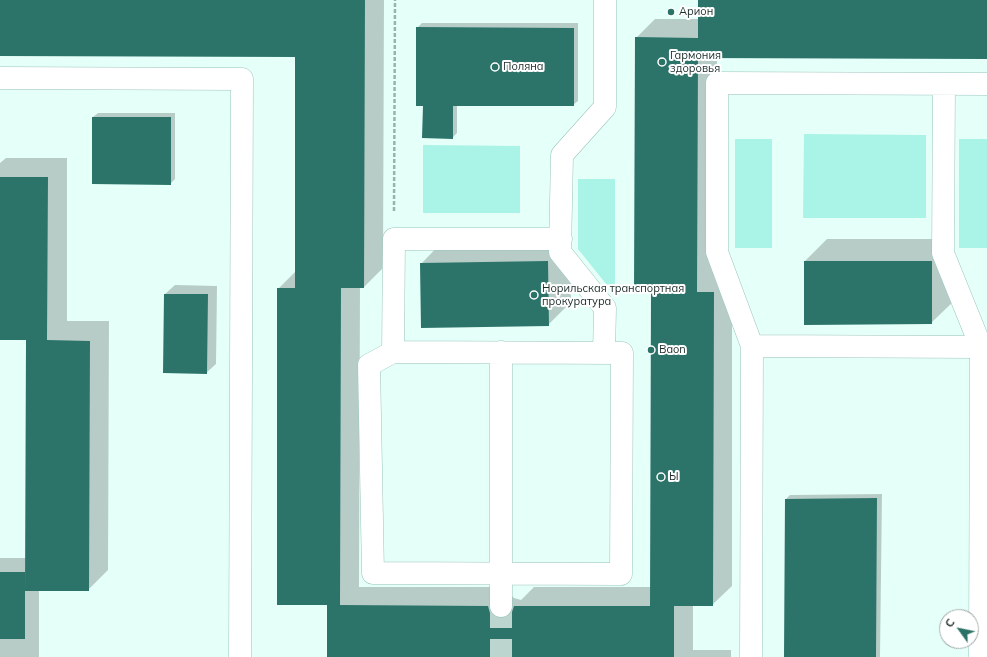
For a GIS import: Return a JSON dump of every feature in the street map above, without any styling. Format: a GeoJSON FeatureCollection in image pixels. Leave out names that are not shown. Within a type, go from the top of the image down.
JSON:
{"type":"FeatureCollection","features":[{"type":"Feature","properties":{"kind":"lane"},"geometry":{"type":"LineString","coordinates":[[604,352],[605,308],[560,252],[562,155],[604,107],[605,0]]}},
{"type":"Feature","properties":{"kind":"lane"},"geometry":{"type":"LineString","coordinates":[[0,78],[242,79],[240,657]]}},
{"type":"Feature","properties":{"kind":"lane"},"geometry":{"type":"LineString","coordinates":[[751,657],[752,346],[717,252],[717,83],[987,84]]}},
{"type":"Feature","properties":{"kind":"lane"},"geometry":{"type":"LineString","coordinates":[[944,84],[943,253],[981,347],[980,657]]}},
{"type":"Feature","properties":{"kind":"lane"},"geometry":{"type":"LineString","coordinates":[[393,352],[394,239],[561,239]]}},
{"type":"Feature","properties":{"kind":"lane"},"geometry":{"type":"LineString","coordinates":[[752,346],[981,347]]}},
{"type":"Feature","properties":{"kind":"lane"},"geometry":{"type":"LineString","coordinates":[[393,352],[622,353],[621,574],[373,573],[369,366],[393,352]]}},
{"type":"Feature","properties":{"kind":"lane"},"geometry":{"type":"LineString","coordinates":[[501,352],[501,606]]}},
{"type":"Feature","properties":{"kind":"path"},"geometry":{"type":"LineString","coordinates":[[394,239],[395,0]]}},
{"type":"Feature","properties":{"kind":"green space"},"geometry":{"type":"Polygon","coordinates":[[[804,134],[926,135],[926,218],[803,218],[804,134]]]}},
{"type":"Feature","properties":{"kind":"green space"},"geometry":{"type":"Polygon","coordinates":[[[735,139],[772,139],[772,248],[735,248],[735,139]]]}},
{"type":"Feature","properties":{"kind":"green space"},"geometry":{"type":"Polygon","coordinates":[[[959,139],[987,139],[987,248],[959,248],[959,139]]]}},
{"type":"Feature","properties":{"kind":"green space"},"geometry":{"type":"Polygon","coordinates":[[[423,145],[520,146],[520,213],[423,213],[423,145]]]}},
{"type":"Feature","properties":{"kind":"green space"},"geometry":{"type":"Polygon","coordinates":[[[578,179],[615,179],[615,295],[578,249],[578,179]]]}},
{"type":"Feature","properties":{"kind":"building"},"geometry":{"type":"Polygon","coordinates":[[[0,0],[365,0],[364,288],[341,288],[340,605],[488,606],[490,613],[495,617],[501,618],[508,617],[514,606],[650,606],[651,292],[634,292],[635,37],[698,38],[698,0],[987,0],[987,59],[698,58],[697,292],[714,292],[713,606],[674,606],[674,657],[327,657],[327,605],[277,605],[277,288],[295,288],[295,57],[0,56],[0,0]]]}},
{"type":"Feature","properties":{"kind":"building","name":"Поляна"},"geometry":{"type":"Polygon","coordinates":[[[416,27],[574,28],[574,106],[453,106],[453,139],[422,138],[423,106],[416,106],[416,27]]]}},
{"type":"Feature","properties":{"kind":"building"},"geometry":{"type":"Polygon","coordinates":[[[92,117],[171,117],[171,185],[92,184],[92,117]]]}},
{"type":"Feature","properties":{"kind":"building"},"geometry":{"type":"Polygon","coordinates":[[[0,177],[48,177],[47,340],[90,341],[89,591],[25,591],[26,340],[0,340],[0,177]]]}},
{"type":"Feature","properties":{"kind":"building"},"geometry":{"type":"Polygon","coordinates":[[[548,261],[549,326],[421,328],[420,263],[548,261]]]}},
{"type":"Feature","properties":{"kind":"building"},"geometry":{"type":"Polygon","coordinates":[[[804,261],[932,261],[932,324],[804,325],[804,261]]]}},
{"type":"Feature","properties":{"kind":"building"},"geometry":{"type":"Polygon","coordinates":[[[164,294],[208,294],[207,374],[163,373],[164,294]]]}},
{"type":"Feature","properties":{"kind":"building"},"geometry":{"type":"Polygon","coordinates":[[[877,498],[876,657],[784,657],[785,499],[877,498]]]}},
{"type":"Feature","properties":{"kind":"building"},"geometry":{"type":"Polygon","coordinates":[[[0,572],[25,572],[25,639],[0,639],[0,572]]]}},
{"type":"Feature","properties":{"kind":"tunnel"},"geometry":{"type":"LineString","coordinates":[[501,606],[501,657]]}},
{"type":"Feature","properties":{"kind":"place","name":"Арион"},"geometry":{"type":"Point","coordinates":[671,12]}},
{"type":"Feature","properties":{"kind":"place","name":"Гармония здоровья"},"geometry":{"type":"Point","coordinates":[662,62]}},
{"type":"Feature","properties":{"kind":"place","name":"Поляна"},"geometry":{"type":"Point","coordinates":[495,67]}},
{"type":"Feature","properties":{"kind":"place","name":"Норильская транспортная прокуратура"},"geometry":{"type":"Point","coordinates":[534,295]}},
{"type":"Feature","properties":{"kind":"place","name":"Baon"},"geometry":{"type":"Point","coordinates":[651,350]}},
{"type":"Feature","properties":{"kind":"place","name":"Ы"},"geometry":{"type":"Point","coordinates":[661,477]}}]}
